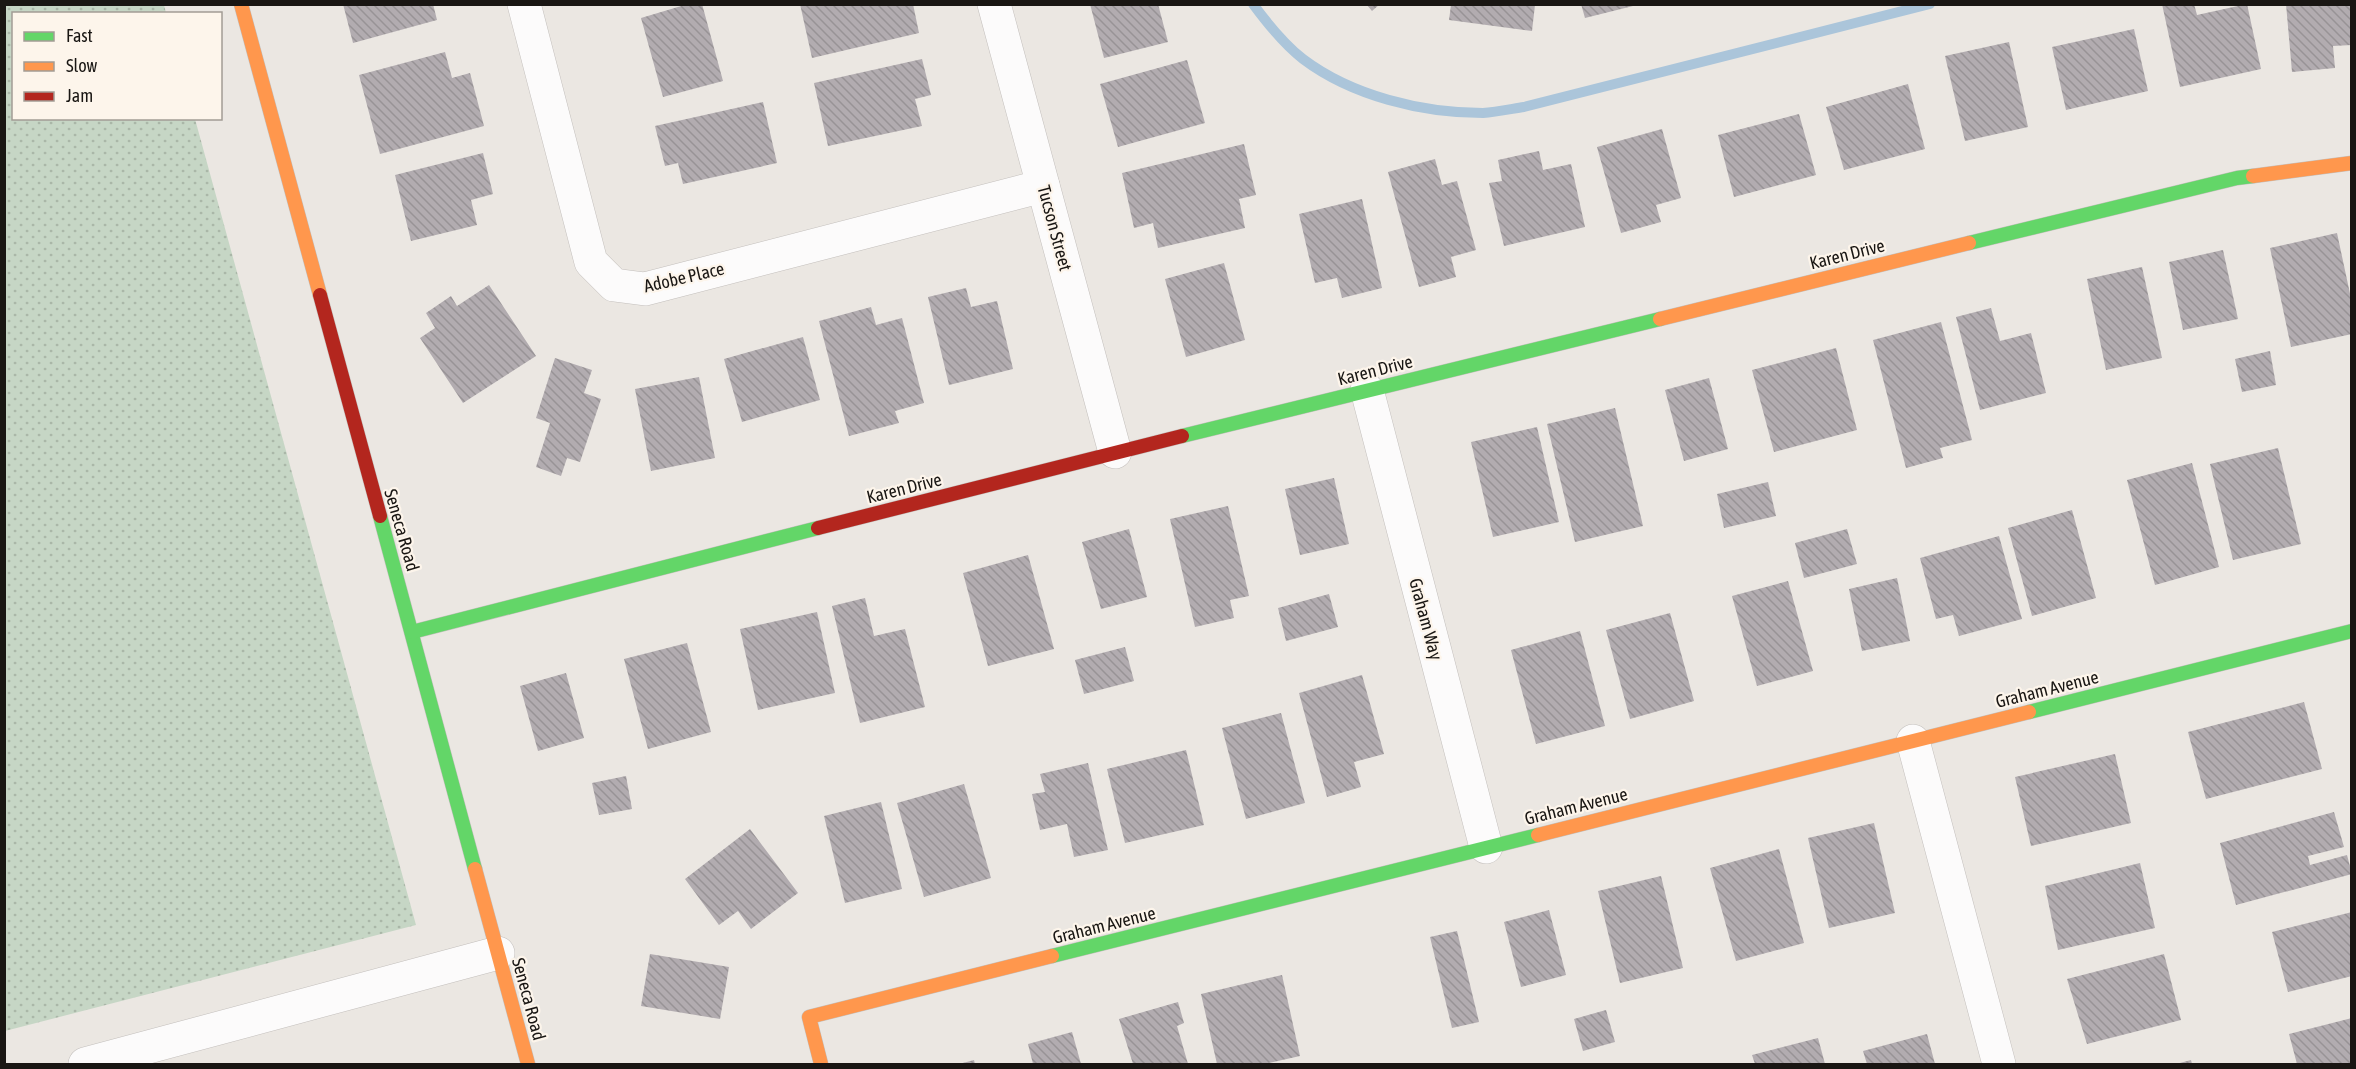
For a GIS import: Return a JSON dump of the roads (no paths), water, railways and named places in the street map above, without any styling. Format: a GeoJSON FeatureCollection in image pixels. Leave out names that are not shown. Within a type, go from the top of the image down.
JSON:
{"type":"FeatureCollection","features":[{"type":"Feature","properties":{"kind":"street","name":"Seneca Road"},"geometry":{"type":"LineString","coordinates":[[241,4],[528,1065]]}},
{"type":"Feature","properties":{"kind":"street","name":"Adobe Place"},"geometry":{"type":"LineString","coordinates":[[524,4],[591,262],[614,285],[645,289],[1043,186]]}},
{"type":"Feature","properties":{"kind":"street","name":"Tucson Street"},"geometry":{"type":"LineString","coordinates":[[994,4],[1115,452]]}},
{"type":"Feature","properties":{"kind":"street","name":"Karen Drive"},"geometry":{"type":"LineString","coordinates":[[412,632],[1115,452],[2236,178],[2352,163]]}},
{"type":"Feature","properties":{"kind":"street","name":"Graham Way"},"geometry":{"type":"LineString","coordinates":[[1366,390],[1486,847]]}},
{"type":"Feature","properties":{"kind":"street","name":"Graham Avenue"},"geometry":{"type":"LineString","coordinates":[[821,1065],[809,1017],[2352,631]]}},
{"type":"Feature","properties":{"kind":"street"},"geometry":{"type":"LineString","coordinates":[[1913,741],[1999,1065]]}},
{"type":"Feature","properties":{"kind":"street"},"geometry":{"type":"LineString","coordinates":[[85,1065],[498,952]]}},
{"type":"Feature","properties":{"kind":"waterway"},"geometry":{"type":"LineString","coordinates":[[1253,4],[1296,53],[1322,72],[1343,83],[1388,100],[1412,106],[1483,113],[1524,107],[1930,4]]}}]}
